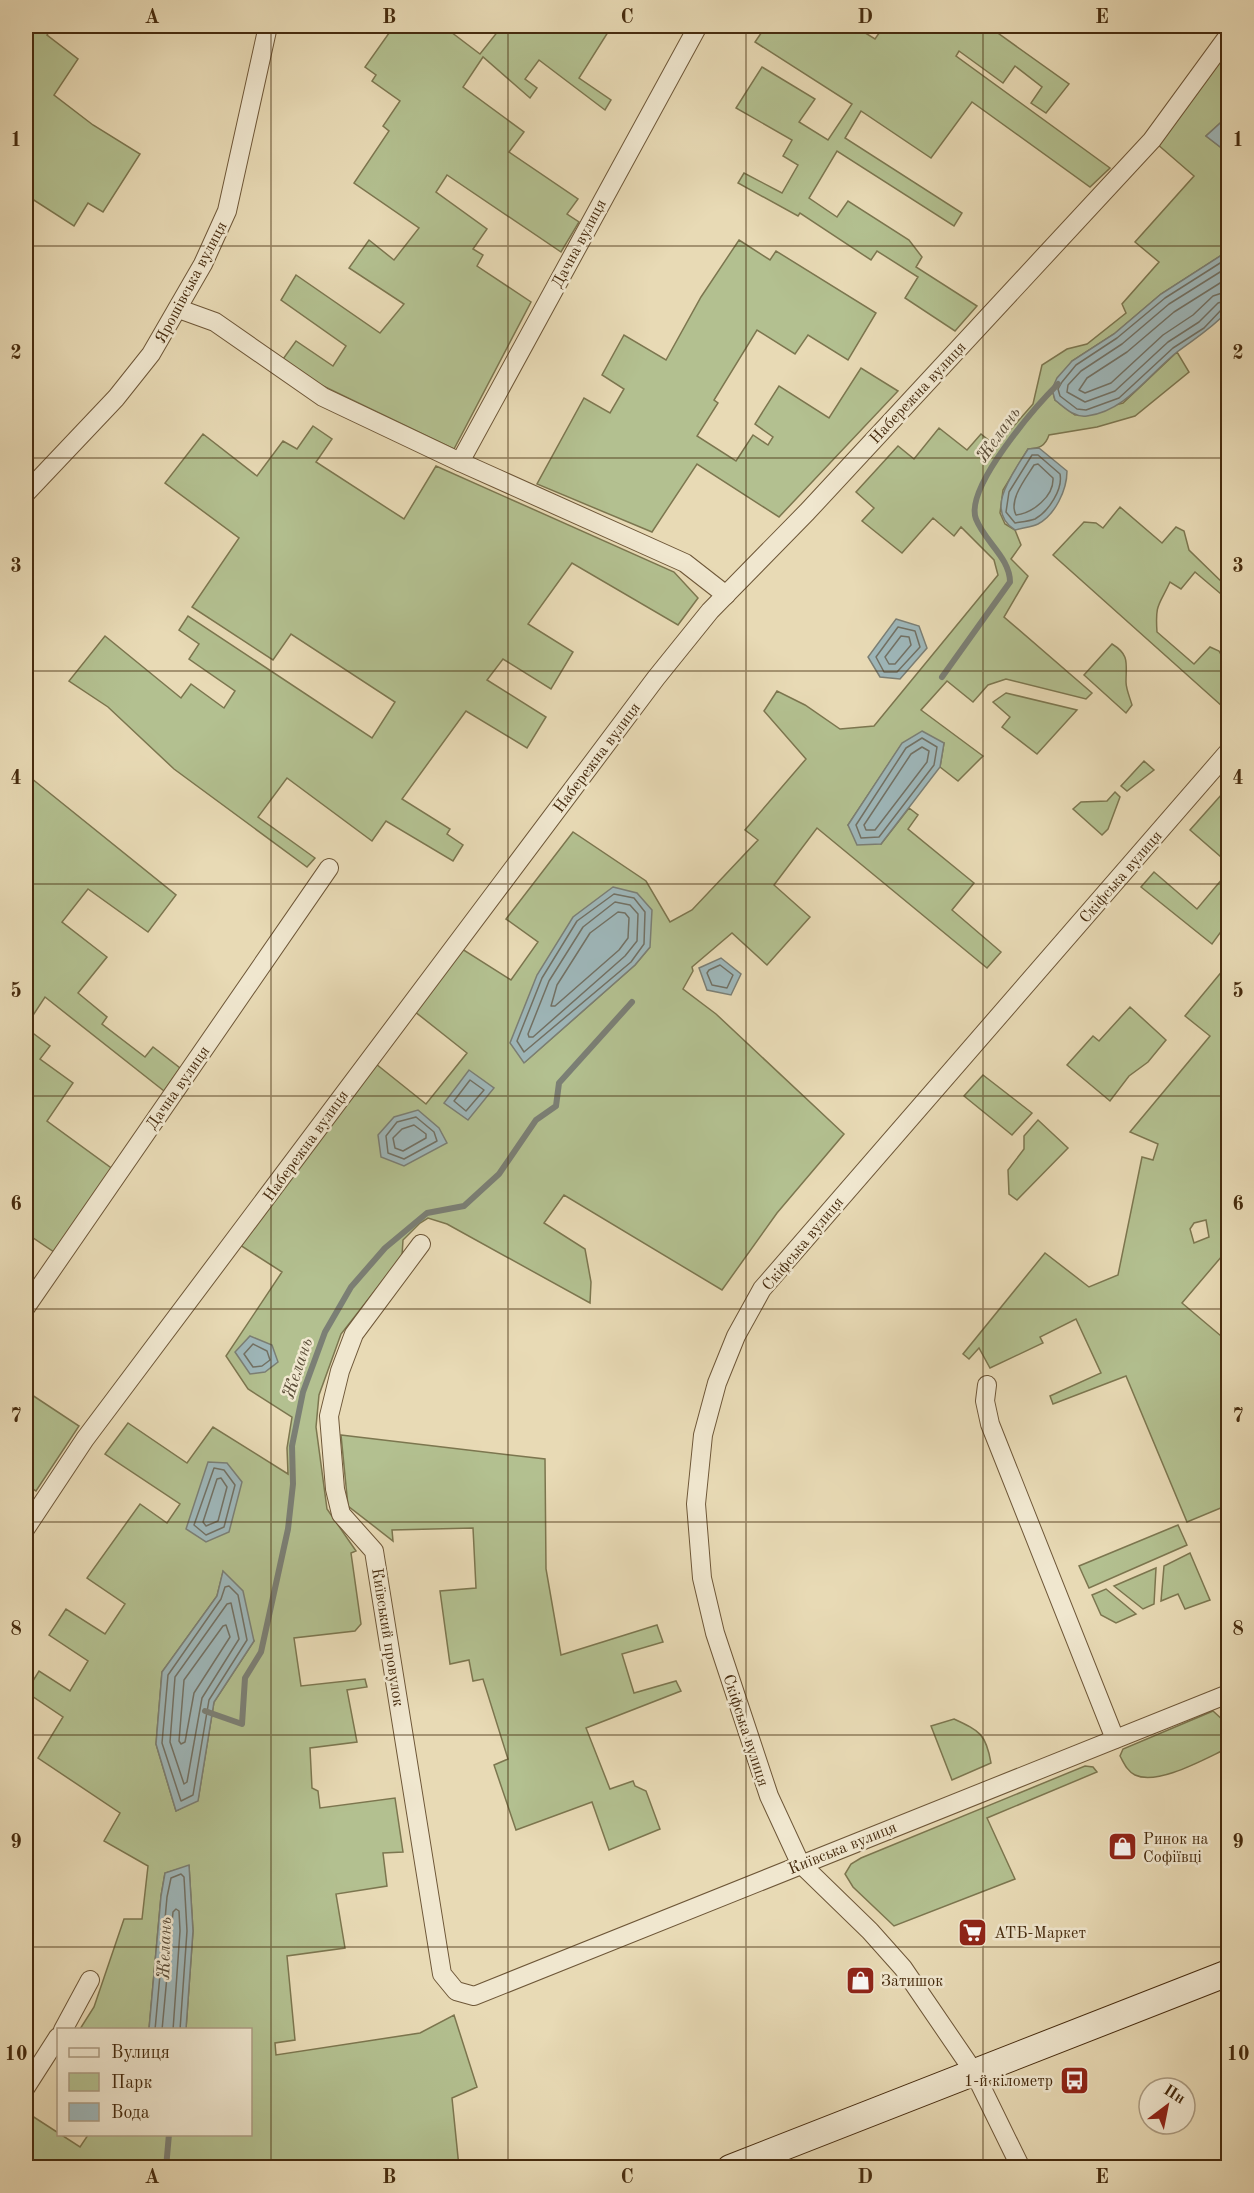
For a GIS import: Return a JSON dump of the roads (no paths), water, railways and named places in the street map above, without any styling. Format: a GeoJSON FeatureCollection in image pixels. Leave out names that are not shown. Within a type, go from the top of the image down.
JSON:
{"type":"FeatureCollection","features":[{"type":"Feature","properties":{"kind":"main road"},"geometry":{"type":"LineString","coordinates":[[730,2168],[1228,1973]]}},
{"type":"Feature","properties":{"kind":"street","name":"Ярошівська вулиця"},"geometry":{"type":"LineString","coordinates":[[26,493],[116,398],[151,354],[179,309],[227,211],[268,26]]}},
{"type":"Feature","properties":{"kind":"street","name":"Дачна вулиця"},"geometry":{"type":"LineString","coordinates":[[460,462],[698,26]]}},
{"type":"Feature","properties":{"kind":"street","name":"Набережна вулиця"},"geometry":{"type":"LineString","coordinates":[[26,1528],[85,1439],[421,988],[656,678],[710,611],[807,512],[1152,140],[1228,36]]}},
{"type":"Feature","properties":{"kind":"street"},"geometry":{"type":"LineString","coordinates":[[179,309],[215,322],[323,397],[460,462],[685,563],[726,595]]}},
{"type":"Feature","properties":{"kind":"street","name":"Скіфська вулиця"},"geometry":{"type":"LineString","coordinates":[[1021,2168],[974,2072],[903,1968],[870,1931],[800,1863],[769,1796],[715,1633],[702,1578],[696,1504],[703,1435],[717,1383],[736,1336],[762,1289],[1228,752]]}},
{"type":"Feature","properties":{"kind":"street","name":"Дачна вулиця"},"geometry":{"type":"LineString","coordinates":[[26,1307],[329,868]]}},
{"type":"Feature","properties":{"kind":"street","name":"Київський провулок"},"geometry":{"type":"LineString","coordinates":[[421,1244],[354,1334],[340,1371],[329,1416],[335,1489],[341,1514],[374,1551],[442,1974],[456,1991]]}},
{"type":"Feature","properties":{"kind":"street"},"geometry":{"type":"LineString","coordinates":[[987,1385],[985,1401],[990,1424],[1115,1739]]}},
{"type":"Feature","properties":{"kind":"street","name":"Київська вулиця"},"geometry":{"type":"LineString","coordinates":[[456,1991],[474,1996],[800,1863],[1228,1694]]}},
{"type":"Feature","properties":{"kind":"street"},"geometry":{"type":"LineString","coordinates":[[64,2028],[90,1980]]}},
{"type":"Feature","properties":{"kind":"street"},"geometry":{"type":"LineString","coordinates":[[26,2087],[57,2039]]}},
{"type":"Feature","properties":{"kind":"water"},"geometry":{"type":"Polygon","coordinates":[[[1228,116],[1228,153],[1206,136],[1228,116]]]}},
{"type":"Feature","properties":{"kind":"water"},"geometry":{"type":"Polygon","coordinates":[[[1228,251],[1228,311],[1216,323],[1177,352],[1114,407],[1101,413],[1082,416],[1069,411],[1055,400],[1052,389],[1057,378],[1072,361],[1114,334],[1161,294],[1228,251]]]}},
{"type":"Feature","properties":{"kind":"water"},"geometry":{"type":"Polygon","coordinates":[[[1039,448],[1067,471],[1065,486],[1050,515],[1036,525],[1015,530],[1006,522],[1002,512],[1001,502],[1004,491],[1028,449],[1039,448]]]}},
{"type":"Feature","properties":{"kind":"water"},"geometry":{"type":"Polygon","coordinates":[[[896,619],[919,626],[927,648],[900,679],[880,677],[868,657],[896,619]]]}},
{"type":"Feature","properties":{"kind":"water"},"geometry":{"type":"Polygon","coordinates":[[[922,731],[944,743],[940,767],[881,844],[857,845],[848,825],[902,743],[922,731]]]}},
{"type":"Feature","properties":{"kind":"water"},"geometry":{"type":"Polygon","coordinates":[[[613,887],[637,893],[652,910],[650,947],[635,965],[524,1063],[510,1043],[537,975],[573,917],[613,887]]]}},
{"type":"Feature","properties":{"kind":"water"},"geometry":{"type":"Polygon","coordinates":[[[721,958],[741,974],[731,995],[707,990],[699,968],[721,958]]]}},
{"type":"Feature","properties":{"kind":"water"},"geometry":{"type":"Polygon","coordinates":[[[469,1070],[494,1088],[468,1120],[444,1103],[469,1070]]]}},
{"type":"Feature","properties":{"kind":"water"},"geometry":{"type":"Polygon","coordinates":[[[418,1110],[439,1128],[447,1143],[404,1166],[381,1157],[378,1135],[394,1117],[418,1110]]]}},
{"type":"Feature","properties":{"kind":"water"},"geometry":{"type":"Polygon","coordinates":[[[250,1336],[272,1345],[278,1362],[265,1372],[250,1374],[235,1352],[250,1336]]]}},
{"type":"Feature","properties":{"kind":"water"},"geometry":{"type":"Polygon","coordinates":[[[208,1462],[227,1463],[242,1482],[229,1532],[206,1542],[186,1529],[208,1462]]]}},
{"type":"Feature","properties":{"kind":"water"},"geometry":{"type":"Polygon","coordinates":[[[223,1571],[243,1591],[254,1641],[214,1702],[198,1801],[176,1811],[156,1744],[162,1672],[217,1596],[223,1571]]]}},
{"type":"Feature","properties":{"kind":"water"},"geometry":{"type":"Polygon","coordinates":[[[189,1865],[193,1931],[186,2028],[149,2028],[165,1873],[189,1865]]]}},
{"type":"Feature","properties":{"kind":"waterway","name":"Желань"},"geometry":{"type":"LineString","coordinates":[[942,677],[1010,582],[1006,565],[976,519],[975,505],[981,488],[1004,448],[1058,384]]}},
{"type":"Feature","properties":{"kind":"waterway","name":"Желань"},"geometry":{"type":"LineString","coordinates":[[205,1711],[242,1724],[245,1678],[261,1652],[288,1529],[293,1484],[292,1446],[303,1392],[325,1332],[351,1287],[385,1248],[427,1213],[464,1206],[499,1174],[536,1120],[556,1106],[559,1083],[632,1002]]}},
{"type":"Feature","properties":{"kind":"waterway","name":"Желань"},"geometry":{"type":"LineString","coordinates":[[166,2168],[169,2136]]}},
{"type":"Feature","properties":{"kind":"place","name":"Ринок на Софіївці"},"geometry":{"type":"Point","coordinates":[1122,1847]}},
{"type":"Feature","properties":{"kind":"place","name":"АТБ-Маркет"},"geometry":{"type":"Point","coordinates":[973,1932]}},
{"type":"Feature","properties":{"kind":"place","name":"Затишок"},"geometry":{"type":"Point","coordinates":[860,1980]}},
{"type":"Feature","properties":{"kind":"place","name":"1-й кілометр"},"geometry":{"type":"Point","coordinates":[1074,2080]}}]}
